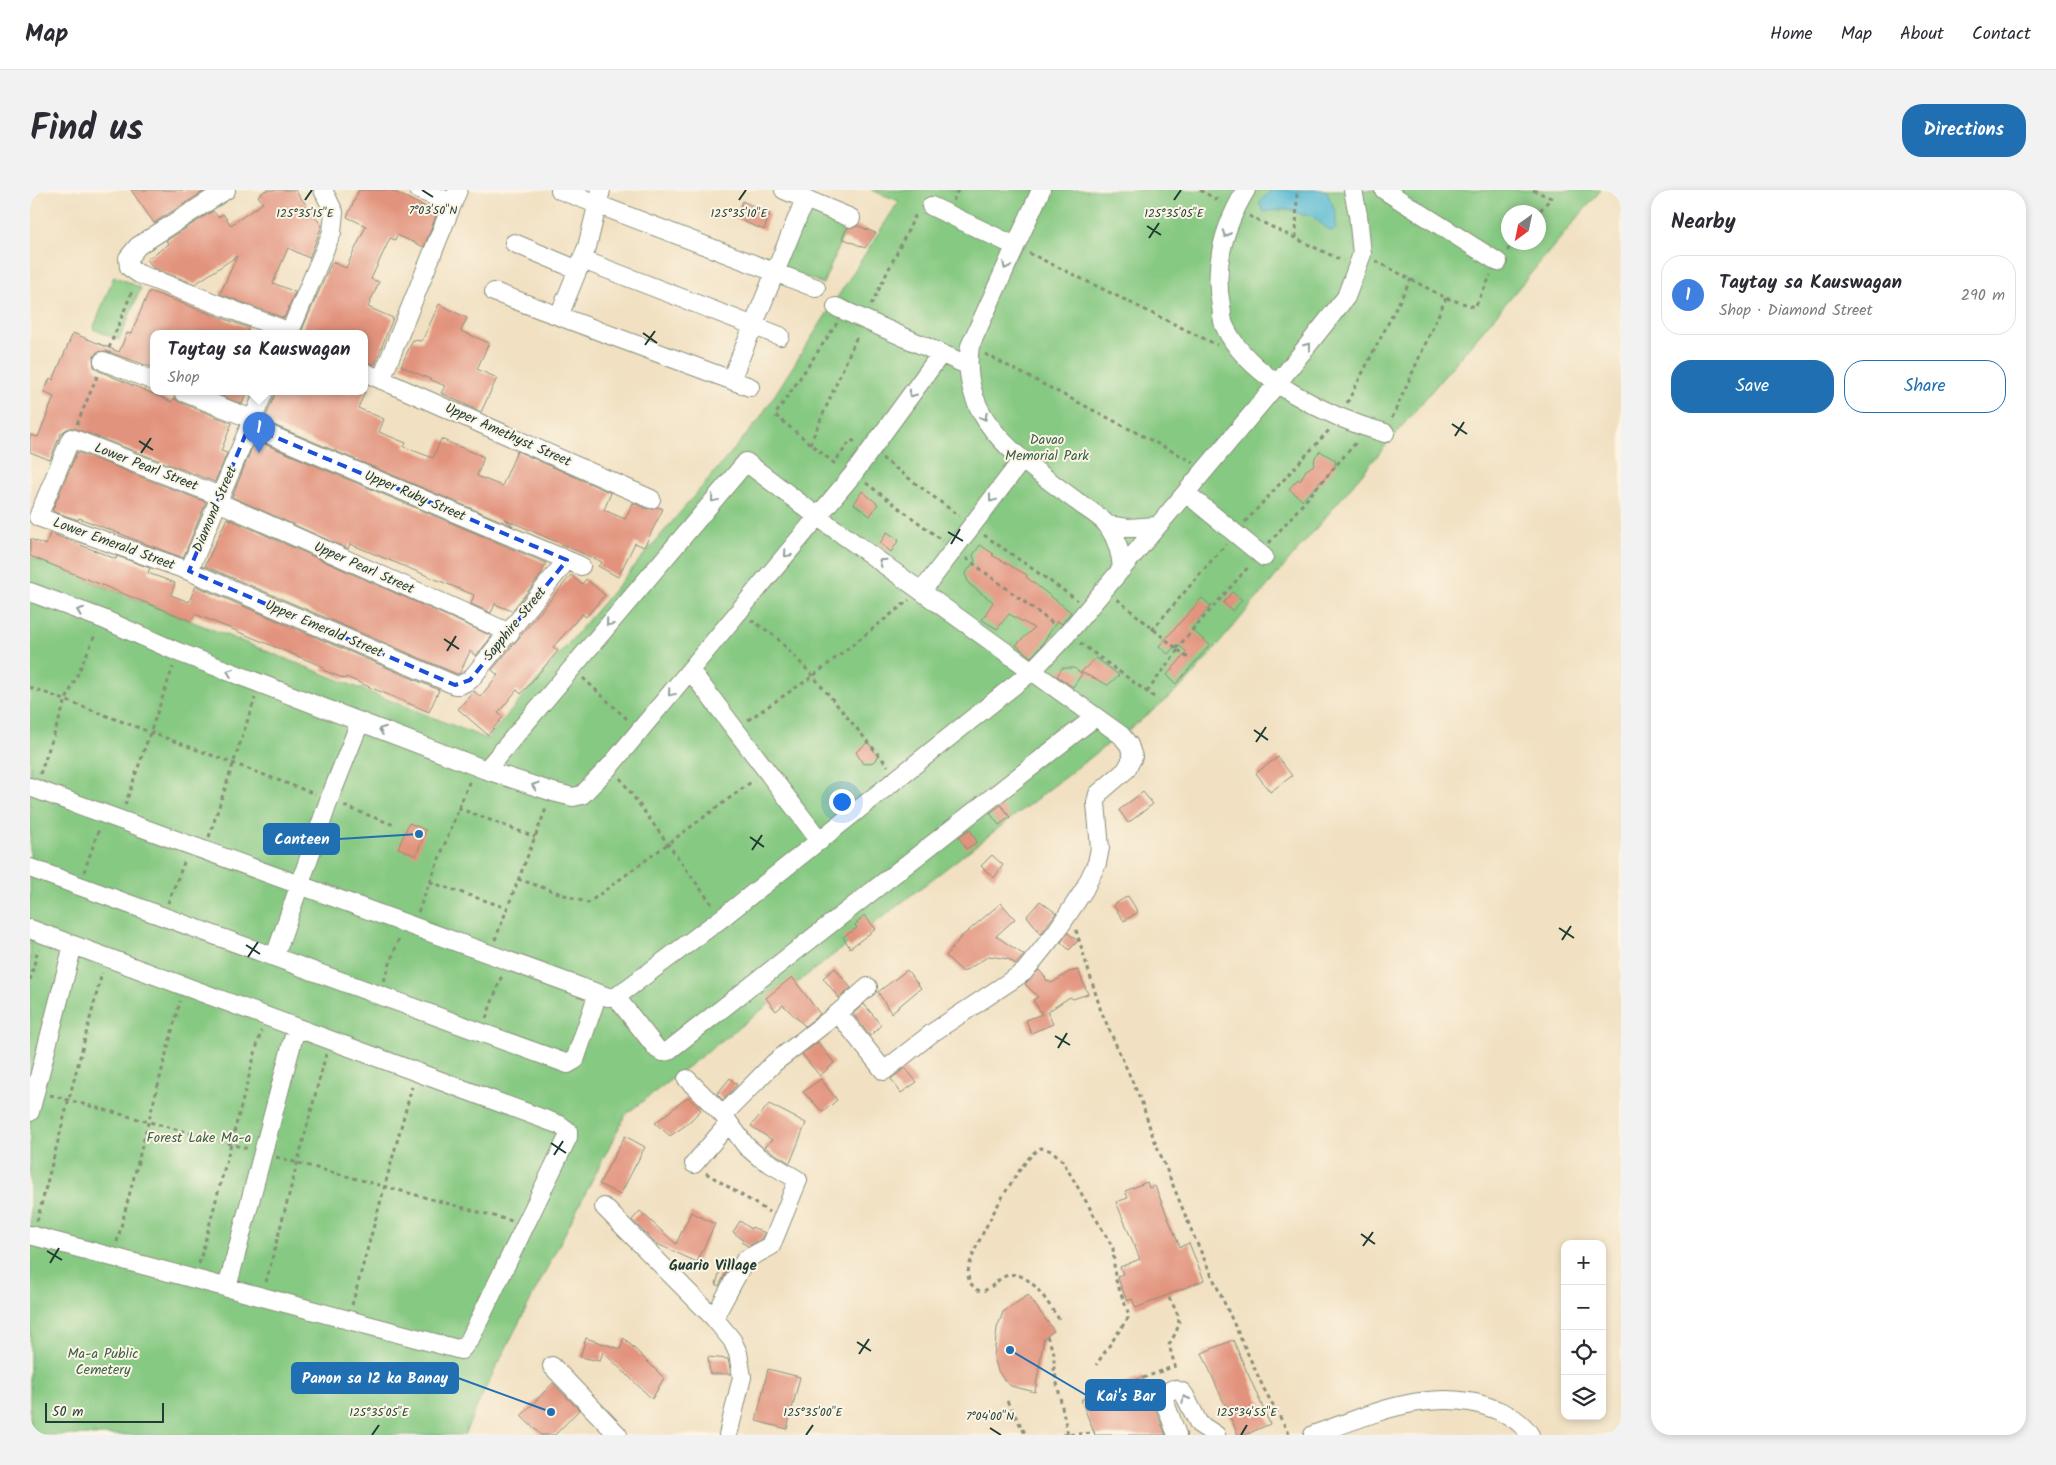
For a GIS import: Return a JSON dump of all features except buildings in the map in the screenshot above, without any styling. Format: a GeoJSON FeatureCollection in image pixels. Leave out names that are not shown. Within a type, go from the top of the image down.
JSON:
{"type":"FeatureCollection","features":[{"type":"Feature","properties":{"kind":"street"},"geometry":{"type":"LineString","coordinates":[[226,190],[138,246],[130,254],[133,268],[282,330]]}},
{"type":"Feature","properties":{"kind":"street"},"geometry":{"type":"LineString","coordinates":[[290,330],[332,232],[334,212],[323,190]]}},
{"type":"Feature","properties":{"kind":"street"},"geometry":{"type":"LineString","coordinates":[[381,380],[455,197],[419,190]]}},
{"type":"Feature","properties":{"kind":"street"},"geometry":{"type":"LineString","coordinates":[[560,190],[600,198],[816,288]]}},
{"type":"Feature","properties":{"kind":"street"},"geometry":{"type":"LineString","coordinates":[[784,190],[851,218]]}},
{"type":"Feature","properties":{"kind":"street"},"geometry":{"type":"LineString","coordinates":[[1041,190],[970,346],[967,365],[974,399],[990,428],[1022,460],[1107,525],[1117,545],[1122,569]]}},
{"type":"Feature","properties":{"kind":"street"},"geometry":{"type":"LineString","coordinates":[[1246,190],[1235,209],[1219,252],[1217,284],[1224,324],[1250,362],[1277,384],[1340,417],[1385,433]]}},
{"type":"Feature","properties":{"kind":"street"},"geometry":{"type":"LineString","coordinates":[[616,997],[722,918],[1031,672],[1090,609],[1157,526],[1277,384],[1346,296],[1362,254],[1353,190]]}},
{"type":"Feature","properties":{"kind":"street"},"geometry":{"type":"LineString","coordinates":[[1384,190],[1498,262]]}},
{"type":"Feature","properties":{"kind":"street"},"geometry":{"type":"LineString","coordinates":[[559,316],[580,265],[600,198]]}},
{"type":"Feature","properties":{"kind":"street"},"geometry":{"type":"LineString","coordinates":[[731,380],[805,198]]}},
{"type":"Feature","properties":{"kind":"street"},"geometry":{"type":"LineString","coordinates":[[931,206],[1015,246]]}},
{"type":"Feature","properties":{"kind":"street"},"geometry":{"type":"LineString","coordinates":[[514,243],[780,336]]}},
{"type":"Feature","properties":{"kind":"street"},"geometry":{"type":"LineString","coordinates":[[494,292],[750,387]]}},
{"type":"Feature","properties":{"kind":"street"},"geometry":{"type":"LineString","coordinates":[[841,309],[940,355],[967,365]]}},
{"type":"Feature","properties":{"kind":"street"},"geometry":{"type":"LineString","coordinates":[[30,592],[103,619],[178,652],[481,768],[553,792],[573,796],[582,795],[610,765],[854,473],[940,355]]}},
{"type":"Feature","properties":{"kind":"street"},"geometry":{"type":"LineString","coordinates":[[100,368],[150,380]]}},
{"type":"Feature","properties":{"kind":"street","name":"Upper Amethyst Street"},"geometry":{"type":"LineString","coordinates":[[368,374],[651,499]]}},
{"type":"Feature","properties":{"kind":"street","name":"Upper Ruby Street"},"geometry":{"type":"LineString","coordinates":[[190,395],[574,563]]}},
{"type":"Feature","properties":{"kind":"street","name":"Diamond Street"},"geometry":{"type":"LineString","coordinates":[[189,571],[263,395]]}},
{"type":"Feature","properties":{"kind":"street","name":"Lower Pearl Street"},"geometry":{"type":"LineString","coordinates":[[73,434],[219,499]]}},
{"type":"Feature","properties":{"kind":"street","name":"Lower Emerald Street"},"geometry":{"type":"LineString","coordinates":[[73,434],[38,517],[189,571]]}},
{"type":"Feature","properties":{"kind":"street"},"geometry":{"type":"LineString","coordinates":[[922,590],[1022,460]]}},
{"type":"Feature","properties":{"kind":"street"},"geometry":{"type":"LineString","coordinates":[[481,768],[571,668],[746,462],[818,517],[1121,735],[1129,745],[1133,757],[1126,770],[1098,794],[1096,803],[1100,848],[1096,863],[1084,890],[1044,949],[1024,972],[932,1033],[884,1071],[838,1013]]}},
{"type":"Feature","properties":{"kind":"street"},"geometry":{"type":"LineString","coordinates":[[1186,493],[1262,556]]}},
{"type":"Feature","properties":{"kind":"street","name":"Upper Pearl Street"},"geometry":{"type":"LineString","coordinates":[[219,499],[510,633]]}},
{"type":"Feature","properties":{"kind":"street"},"geometry":{"type":"LineString","coordinates":[[1107,525],[1128,528],[1157,526]]}},
{"type":"Feature","properties":{"kind":"street","name":"Sapphire Street"},"geometry":{"type":"LineString","coordinates":[[460,685],[470,680],[574,563]]}},
{"type":"Feature","properties":{"kind":"street","name":"Upper Emerald Street"},"geometry":{"type":"LineString","coordinates":[[189,571],[449,683],[460,685]]}},
{"type":"Feature","properties":{"kind":"street"},"geometry":{"type":"LineString","coordinates":[[690,670],[820,841]]}},
{"type":"Feature","properties":{"kind":"street"},"geometry":{"type":"LineString","coordinates":[[32,788],[598,993],[616,997],[657,1049],[662,1052],[668,1051],[1095,717]]}},
{"type":"Feature","properties":{"kind":"street"},"geometry":{"type":"LineString","coordinates":[[275,956],[329,800],[360,722]]}},
{"type":"Feature","properties":{"kind":"street"},"geometry":{"type":"LineString","coordinates":[[30,868],[568,1064],[572,1063],[598,993]]}},
{"type":"Feature","properties":{"kind":"street"},"geometry":{"type":"LineString","coordinates":[[32,1235],[458,1350],[464,1348],[567,1143],[568,1131],[565,1127],[36,932]]}},
{"type":"Feature","properties":{"kind":"street"},"geometry":{"type":"LineString","coordinates":[[30,1112],[74,945]]}},
{"type":"Feature","properties":{"kind":"street"},"geometry":{"type":"LineString","coordinates":[[694,1164],[726,1119],[774,1063],[868,987]]}},
{"type":"Feature","properties":{"kind":"street"},"geometry":{"type":"LineString","coordinates":[[228,1288],[296,1028]]}},
{"type":"Feature","properties":{"kind":"street"},"geometry":{"type":"LineString","coordinates":[[687,1079],[726,1119],[746,1146],[759,1157],[798,1180],[771,1246],[745,1260],[714,1318]]}},
{"type":"Feature","properties":{"kind":"street"},"geometry":{"type":"LineString","coordinates":[[604,1207],[714,1318],[732,1340],[742,1366],[740,1390],[728,1435]]}},
{"type":"Feature","properties":{"kind":"street"},"geometry":{"type":"LineString","coordinates":[[552,1366],[618,1435]]}},
{"type":"Feature","properties":{"kind":"street"},"geometry":{"type":"LineString","coordinates":[[1177,1435],[1164,1400],[1165,1394],[1173,1389],[1182,1392],[1185,1396],[1199,1424],[1216,1435]]}},
{"type":"Feature","properties":{"kind":"street"},"geometry":{"type":"LineString","coordinates":[[1313,1435],[1409,1403],[1440,1399],[1483,1404],[1506,1414],[1526,1428],[1530,1435]]}},
{"type":"Feature","properties":{"kind":"path"},"geometry":{"type":"LineString","coordinates":[[1200,190],[1324,252]]}},
{"type":"Feature","properties":{"kind":"path"},"geometry":{"type":"LineString","coordinates":[[1296,238],[1298,215],[1297,190]]}},
{"type":"Feature","properties":{"kind":"path"},"geometry":{"type":"LineString","coordinates":[[1533,190],[1551,198],[1545,205]]}},
{"type":"Feature","properties":{"kind":"path"},"geometry":{"type":"LineString","coordinates":[[1015,246],[1224,349]]}},
{"type":"Feature","properties":{"kind":"path"},"geometry":{"type":"LineString","coordinates":[[1362,254],[1446,298],[1475,307],[1498,262],[1508,250]]}},
{"type":"Feature","properties":{"kind":"path"},"geometry":{"type":"LineString","coordinates":[[73,434],[100,368],[133,268]]}},
{"type":"Feature","properties":{"kind":"path"},"geometry":{"type":"LineString","coordinates":[[1152,630],[1235,533],[1340,417],[1411,279]]}},
{"type":"Feature","properties":{"kind":"path"},"geometry":{"type":"LineString","coordinates":[[1385,433],[1446,298]]}},
{"type":"Feature","properties":{"kind":"path"},"geometry":{"type":"LineString","coordinates":[[841,309],[774,415],[834,463],[854,473],[954,550],[1154,697]]}},
{"type":"Feature","properties":{"kind":"path"},"geometry":{"type":"LineString","coordinates":[[970,346],[1207,469]]}},
{"type":"Feature","properties":{"kind":"path"},"geometry":{"type":"LineString","coordinates":[[1147,692],[1177,650],[1262,556],[1368,428]]}},
{"type":"Feature","properties":{"kind":"path"},"geometry":{"type":"LineString","coordinates":[[834,463],[852,440],[872,449],[972,526],[1090,609]]}},
{"type":"Feature","properties":{"kind":"path"},"geometry":{"type":"LineString","coordinates":[[1106,589],[1152,630],[1188,658]]}},
{"type":"Feature","properties":{"kind":"path"},"geometry":{"type":"LineString","coordinates":[[735,729],[813,676],[922,590]]}},
{"type":"Feature","properties":{"kind":"path"},"geometry":{"type":"LineString","coordinates":[[737,612],[775,636],[813,676],[898,778]]}},
{"type":"Feature","properties":{"kind":"path"},"geometry":{"type":"LineString","coordinates":[[32,788],[66,700],[103,619]]}},
{"type":"Feature","properties":{"kind":"path"},"geometry":{"type":"LineString","coordinates":[[79,885],[150,732],[178,652]]}},
{"type":"Feature","properties":{"kind":"path"},"geometry":{"type":"LineString","coordinates":[[571,668],[639,730]]}},
{"type":"Feature","properties":{"kind":"path"},"geometry":{"type":"LineString","coordinates":[[163,916],[198,848],[234,764],[260,683]]}},
{"type":"Feature","properties":{"kind":"path"},"geometry":{"type":"LineString","coordinates":[[30,688],[394,825]]}},
{"type":"Feature","properties":{"kind":"path"},"geometry":{"type":"LineString","coordinates":[[610,765],[722,918]]}},
{"type":"Feature","properties":{"kind":"path"},"geometry":{"type":"LineString","coordinates":[[379,996],[409,924],[430,882],[458,808],[481,768]]}},
{"type":"Feature","properties":{"kind":"path"},"geometry":{"type":"LineString","coordinates":[[518,879],[588,903],[767,771]]}},
{"type":"Feature","properties":{"kind":"path"},"geometry":{"type":"LineString","coordinates":[[490,954],[553,792]]}},
{"type":"Feature","properties":{"kind":"path"},"geometry":{"type":"LineString","coordinates":[[458,808],[535,837]]}},
{"type":"Feature","properties":{"kind":"path"},"geometry":{"type":"LineString","coordinates":[[430,882],[507,908]]}},
{"type":"Feature","properties":{"kind":"path"},"geometry":{"type":"LineString","coordinates":[[1071,910],[1101,1011],[1142,1103],[1152,1134],[1195,1239],[1264,1389],[1290,1435]]}},
{"type":"Feature","properties":{"kind":"path"},"geometry":{"type":"LineString","coordinates":[[30,980],[36,932]]}},
{"type":"Feature","properties":{"kind":"path"},"geometry":{"type":"LineString","coordinates":[[32,1235],[106,957]]}},
{"type":"Feature","properties":{"kind":"path"},"geometry":{"type":"LineString","coordinates":[[481,1031],[507,960]]}},
{"type":"Feature","properties":{"kind":"path"},"geometry":{"type":"LineString","coordinates":[[114,1257],[184,986]]}},
{"type":"Feature","properties":{"kind":"path"},"geometry":{"type":"LineString","coordinates":[[195,1279],[265,1016]]}},
{"type":"Feature","properties":{"kind":"path"},"geometry":{"type":"LineString","coordinates":[[262,1297],[330,1040]]}},
{"type":"Feature","properties":{"kind":"path"},"geometry":{"type":"LineString","coordinates":[[348,1320],[416,1072]]}},
{"type":"Feature","properties":{"kind":"path"},"geometry":{"type":"LineString","coordinates":[[1059,1319],[1037,1288],[1022,1276],[1001,1278],[985,1291],[980,1291],[969,1282],[968,1274],[974,1247],[998,1204],[1031,1154],[1041,1148],[1052,1151],[1062,1160],[1114,1254],[1115,1278],[1128,1312],[1128,1318],[1096,1365]]}},
{"type":"Feature","properties":{"kind":"path"},"geometry":{"type":"LineString","coordinates":[[694,1164],[737,1193],[782,1219]]}},
{"type":"Feature","properties":{"kind":"path"},"geometry":{"type":"LineString","coordinates":[[1143,1378],[1175,1366],[1169,1344],[1180,1325],[1180,1320],[1169,1298]]}},
{"type":"Feature","properties":{"kind":"path"},"geometry":{"type":"LineString","coordinates":[[1047,1336],[1054,1353],[1054,1369],[1068,1435]]}},
{"type":"Feature","properties":{"kind":"path"},"geometry":{"type":"LineString","coordinates":[[1007,1401],[1026,1435]]}},
{"type":"Feature","properties":{"kind":"path"},"geometry":{"type":"LineString","coordinates":[[1062,1435],[1095,1433]]}},
{"type":"Feature","properties":{"kind":"highlighted area"},"geometry":{"type":"Polygon","coordinates":[[[249,426],[567,560],[470,680],[455,685],[189,571],[249,426]]]}},
{"type":"Feature","properties":{"kind":"green space","name":"Davao Memorial Park"},"geometry":{"type":"Polygon","coordinates":[[[871,190],[1601,190],[1185,684],[1129,730],[1112,741],[626,1114],[485,1389],[464,1435],[30,1435],[30,557],[487,739],[758,421],[899,201],[871,190]]]}},
{"type":"Feature","properties":{"kind":"green space"},"geometry":{"type":"Polygon","coordinates":[[[806,209],[847,226],[823,284],[782,267],[806,209]]]}},
{"type":"Feature","properties":{"kind":"green space"},"geometry":{"type":"Polygon","coordinates":[[[114,276],[141,288],[119,340],[93,329],[114,276]]]}},
{"type":"Feature","properties":{"kind":"water"},"geometry":{"type":"Polygon","coordinates":[[[1271,190],[1326,190],[1336,213],[1336,229],[1330,231],[1311,215],[1303,215],[1288,209],[1264,212],[1259,203],[1271,190]]]}},
{"type":"Feature","properties":{"kind":"place","name":"Taytay sa Kauswagan"},"geometry":{"type":"Point","coordinates":[259,453]}},
{"type":"Feature","properties":{"kind":"place","name":"Canteen"},"geometry":{"type":"Point","coordinates":[419,834]}},
{"type":"Feature","properties":{"kind":"place","name":"Kai's Bar"},"geometry":{"type":"Point","coordinates":[1010,1350]}},
{"type":"Feature","properties":{"kind":"place","name":"Panon sa 12 ka Banay"},"geometry":{"type":"Point","coordinates":[551,1412]}},
{"type":"Feature","properties":{"kind":"district","name":"Guario Village"},"geometry":{"type":"Point","coordinates":[713,1266]}},
{"type":"Feature","properties":{"kind":"park label","name":"Forest Lake Ma-a"},"geometry":{"type":"Point","coordinates":[199,1138]}},
{"type":"Feature","properties":{"kind":"park label","name":"Ma-a Public Cemetery"},"geometry":{"type":"Point","coordinates":[103,1362]}}]}
